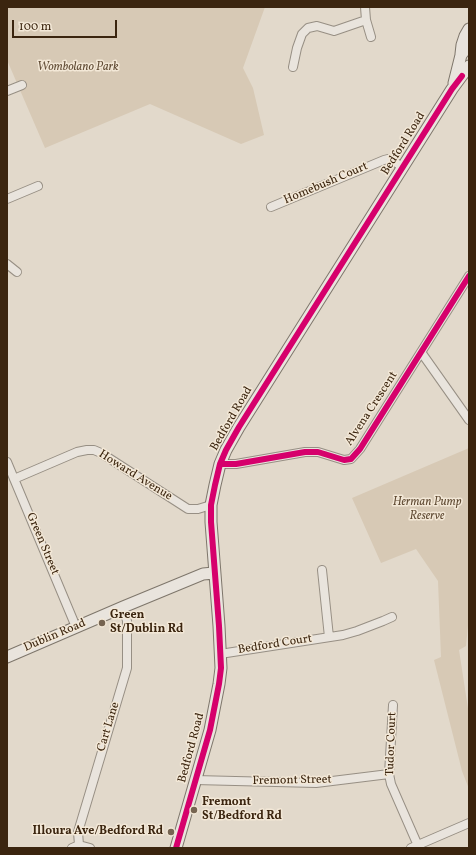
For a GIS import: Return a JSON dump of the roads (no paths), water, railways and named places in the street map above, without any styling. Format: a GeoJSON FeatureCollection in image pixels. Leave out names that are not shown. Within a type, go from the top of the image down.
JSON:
{"type":"FeatureCollection","features":[{"type":"Feature","properties":{"kind":"main road","name":"Bedford Road"},"geometry":{"type":"LineString","coordinates":[[452,89],[461,55],[464,36],[469,29]]}},
{"type":"Feature","properties":{"kind":"main road","name":"Bedford Road"},"geometry":{"type":"LineString","coordinates":[[461,55],[469,45]]}},
{"type":"Feature","properties":{"kind":"main road","name":"Bedford Road"},"geometry":{"type":"LineString","coordinates":[[176,848],[210,730],[218,692],[220,668],[219,626],[214,573],[211,505],[214,485],[220,464],[239,427],[402,166],[452,89],[469,66]]}},
{"type":"Feature","properties":{"kind":"main road","name":"Dublin Road"},"geometry":{"type":"LineString","coordinates":[[7,657],[203,574],[214,573]]}},
{"type":"Feature","properties":{"kind":"street"},"geometry":{"type":"LineString","coordinates":[[364,7],[371,37]]}},
{"type":"Feature","properties":{"kind":"street"},"geometry":{"type":"LineString","coordinates":[[293,67],[302,34],[308,28],[317,26],[334,31],[366,20]]}},
{"type":"Feature","properties":{"kind":"street"},"geometry":{"type":"LineString","coordinates":[[7,91],[22,85]]}},
{"type":"Feature","properties":{"kind":"street","name":"Homebush Court"},"geometry":{"type":"LineString","coordinates":[[270,207],[384,160],[392,160],[402,166]]}},
{"type":"Feature","properties":{"kind":"street"},"geometry":{"type":"LineString","coordinates":[[7,198],[38,186]]}},
{"type":"Feature","properties":{"kind":"street"},"geometry":{"type":"LineString","coordinates":[[7,264],[17,272]]}},
{"type":"Feature","properties":{"kind":"street","name":"Alvena Crescent"},"geometry":{"type":"LineString","coordinates":[[220,464],[236,464],[305,452],[318,452],[344,460],[351,459],[360,449],[469,276]]}},
{"type":"Feature","properties":{"kind":"street"},"geometry":{"type":"LineString","coordinates":[[421,352],[469,420]]}},
{"type":"Feature","properties":{"kind":"street","name":"Howard Avenue"},"geometry":{"type":"LineString","coordinates":[[14,478],[77,452],[94,450],[188,509],[198,509],[211,505]]}},
{"type":"Feature","properties":{"kind":"street","name":"Green Street"},"geometry":{"type":"LineString","coordinates":[[7,462],[76,627]]}},
{"type":"Feature","properties":{"kind":"street","name":"Bedford Court"},"geometry":{"type":"LineString","coordinates":[[322,570],[329,637]]}},
{"type":"Feature","properties":{"kind":"street","name":"Cart Lane"},"geometry":{"type":"LineString","coordinates":[[75,846],[127,668],[127,621],[123,607]]}},
{"type":"Feature","properties":{"kind":"street","name":"Bedford Court"},"geometry":{"type":"LineString","coordinates":[[220,654],[343,635],[392,617]]}},
{"type":"Feature","properties":{"kind":"street","name":"Tudor Court"},"geometry":{"type":"LineString","coordinates":[[394,705],[389,774],[391,784],[416,847]]}},
{"type":"Feature","properties":{"kind":"street","name":"Fremont Street"},"geometry":{"type":"LineString","coordinates":[[195,780],[316,783],[389,774]]}},
{"type":"Feature","properties":{"kind":"street"},"geometry":{"type":"LineString","coordinates":[[416,847],[469,824]]}},
{"type":"Feature","properties":{"kind":"street"},"geometry":{"type":"LineString","coordinates":[[75,846],[90,848]]}},
{"type":"Feature","properties":{"kind":"place","name":"Green St/Dublin Rd"},"geometry":{"type":"Point","coordinates":[102,623]}},
{"type":"Feature","properties":{"kind":"place","name":"Fremont St/Bedford Rd"},"geometry":{"type":"Point","coordinates":[194,810]}},
{"type":"Feature","properties":{"kind":"place","name":"Illoura Ave/Bedford Rd"},"geometry":{"type":"Point","coordinates":[171,832]}},
{"type":"Feature","properties":{"kind":"park label","name":"Wombolano Park"},"geometry":{"type":"Point","coordinates":[78,68]}},
{"type":"Feature","properties":{"kind":"park label","name":"Herman Pump Reserve"},"geometry":{"type":"Point","coordinates":[427,510]}}]}
